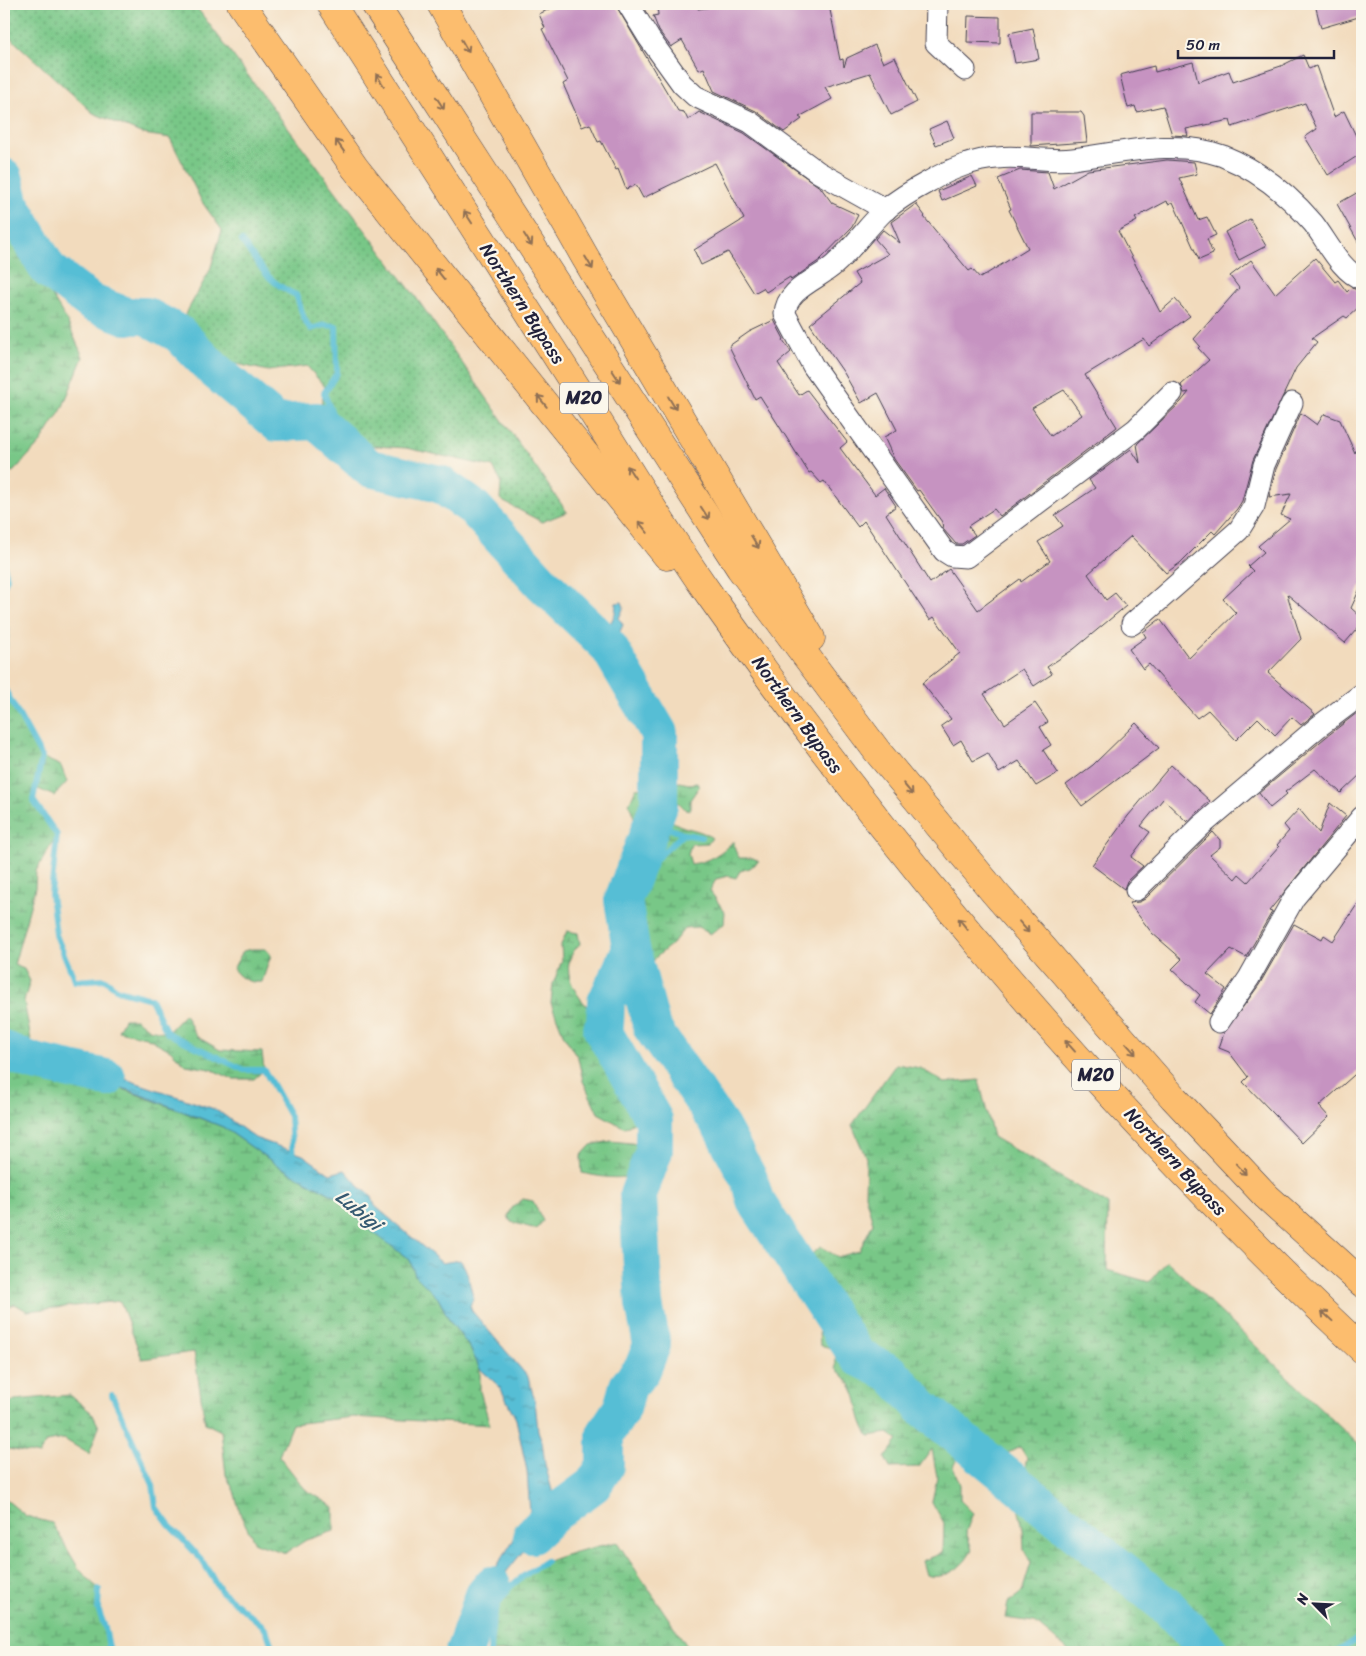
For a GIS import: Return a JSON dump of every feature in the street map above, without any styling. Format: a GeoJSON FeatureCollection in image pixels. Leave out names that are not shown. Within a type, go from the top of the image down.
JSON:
{"type":"FeatureCollection","features":[{"type":"Feature","properties":{"kind":"highway"},"geometry":{"type":"LineString","coordinates":[[240,4],[355,168],[849,784]]}},
{"type":"Feature","properties":{"kind":"highway","name":"Northern Bypass"},"geometry":{"type":"LineString","coordinates":[[331,4],[707,591],[849,784],[987,954],[1081,1059],[1182,1170],[1313,1303],[1362,1349]]}},
{"type":"Feature","properties":{"kind":"highway","name":"Northern Bypass"},"geometry":{"type":"LineString","coordinates":[[375,4],[740,568],[877,751],[994,892],[1173,1097],[1266,1196],[1362,1283]]}},
{"type":"Feature","properties":{"kind":"highway"},"geometry":{"type":"LineString","coordinates":[[441,4],[585,257],[877,751]]}},
{"type":"Feature","properties":{"kind":"street"},"geometry":{"type":"LineString","coordinates":[[628,4],[654,46],[682,84],[695,96],[750,122],[818,172],[886,210]]}},
{"type":"Feature","properties":{"kind":"street"},"geometry":{"type":"LineString","coordinates":[[937,4],[936,43],[965,70]]}},
{"type":"Feature","properties":{"kind":"street"},"geometry":{"type":"LineString","coordinates":[[1172,393],[1136,430],[966,558],[952,556],[944,551],[813,366],[785,314],[786,304],[792,295],[836,264],[853,248],[886,210],[931,180],[998,157],[1073,159],[1110,152],[1160,148],[1189,148],[1221,156],[1260,174],[1314,224],[1341,262],[1362,279]]}},
{"type":"Feature","properties":{"kind":"street"},"geometry":{"type":"LineString","coordinates":[[1132,624],[1239,530],[1254,506],[1264,465],[1292,403]]}},
{"type":"Feature","properties":{"kind":"street"},"geometry":{"type":"LineString","coordinates":[[1136,890],[1201,826],[1318,727],[1362,694]]}},
{"type":"Feature","properties":{"kind":"street"},"geometry":{"type":"LineString","coordinates":[[1219,1022],[1249,978],[1294,898],[1362,817]]}},
{"type":"Feature","properties":{"kind":"green space"},"geometry":{"type":"Polygon","coordinates":[[[4,4],[194,4],[415,296],[567,512],[542,522],[504,502],[500,499],[501,482],[493,467],[406,448],[360,445],[318,417],[325,387],[307,366],[268,371],[237,364],[197,360],[184,317],[210,270],[222,230],[202,202],[170,138],[143,134],[93,113],[4,32],[4,4]]]}},
{"type":"Feature","properties":{"kind":"green space"},"geometry":{"type":"Polygon","coordinates":[[[4,203],[11,205],[48,269],[46,286],[67,321],[83,357],[62,409],[41,442],[13,472],[4,470],[4,203]]]}},
{"type":"Feature","properties":{"kind":"green space"},"geometry":{"type":"Polygon","coordinates":[[[4,688],[42,757],[61,766],[67,782],[54,796],[36,788],[33,800],[57,835],[36,871],[35,888],[14,965],[24,969],[30,981],[24,1001],[35,1062],[57,1066],[99,1080],[223,1127],[280,1167],[338,1198],[369,1229],[410,1260],[415,1275],[438,1298],[450,1321],[470,1348],[480,1369],[480,1391],[490,1425],[353,1417],[292,1424],[279,1456],[305,1489],[334,1507],[334,1531],[306,1540],[286,1553],[255,1543],[241,1516],[234,1491],[226,1475],[221,1431],[205,1423],[194,1352],[142,1359],[120,1301],[27,1311],[15,1304],[4,1308],[4,688]]]}},
{"type":"Feature","properties":{"kind":"green space"},"geometry":{"type":"Polygon","coordinates":[[[679,782],[697,783],[699,787],[690,800],[690,810],[671,800],[672,787],[679,782]]]}},
{"type":"Feature","properties":{"kind":"green space"},"geometry":{"type":"Polygon","coordinates":[[[643,787],[657,807],[670,820],[712,838],[708,843],[691,844],[688,854],[691,864],[714,856],[734,841],[735,850],[739,858],[753,858],[759,861],[750,868],[740,871],[736,878],[728,876],[716,879],[710,891],[725,912],[724,924],[710,934],[698,927],[685,928],[672,944],[655,958],[649,970],[629,990],[613,1001],[605,1026],[634,1067],[650,1099],[641,1119],[625,1128],[598,1113],[583,1081],[578,1058],[564,1036],[551,1003],[553,984],[562,960],[561,945],[567,931],[578,933],[580,944],[573,952],[570,960],[568,969],[570,977],[577,994],[590,1009],[594,989],[605,969],[621,956],[642,911],[640,892],[625,884],[638,846],[639,830],[629,804],[636,788],[643,787]]]}},
{"type":"Feature","properties":{"kind":"green space"},"geometry":{"type":"Polygon","coordinates":[[[266,949],[271,955],[262,982],[246,980],[233,969],[243,951],[266,949]]]}},
{"type":"Feature","properties":{"kind":"green space"},"geometry":{"type":"Polygon","coordinates":[[[185,1014],[196,1036],[220,1050],[262,1052],[264,1070],[254,1079],[233,1079],[210,1069],[186,1065],[170,1050],[146,1037],[118,1031],[124,1019],[136,1019],[149,1029],[167,1033],[185,1014]]]}},
{"type":"Feature","properties":{"kind":"green space"},"geometry":{"type":"Polygon","coordinates":[[[896,1064],[920,1068],[945,1083],[979,1080],[993,1137],[1108,1205],[1107,1270],[1149,1282],[1167,1261],[1362,1448],[1362,1652],[1070,1652],[1034,1622],[1005,1618],[1008,1603],[1022,1592],[1031,1563],[1024,1550],[1023,1528],[1017,1504],[1027,1458],[1020,1447],[1004,1455],[1000,1488],[993,1488],[982,1479],[993,1456],[984,1447],[960,1452],[953,1467],[960,1484],[960,1500],[973,1513],[966,1532],[972,1549],[964,1562],[953,1571],[940,1576],[926,1575],[922,1561],[943,1553],[944,1523],[932,1502],[937,1477],[932,1449],[919,1467],[890,1468],[885,1458],[898,1440],[888,1433],[869,1436],[861,1418],[855,1394],[845,1378],[836,1369],[835,1349],[820,1345],[819,1331],[841,1304],[809,1256],[821,1247],[838,1257],[859,1251],[873,1223],[865,1195],[866,1158],[852,1125],[896,1064]]]}},
{"type":"Feature","properties":{"kind":"green space"},"geometry":{"type":"Polygon","coordinates":[[[611,1141],[641,1144],[661,1158],[656,1171],[649,1175],[620,1178],[582,1173],[581,1156],[591,1145],[611,1141]]]}},
{"type":"Feature","properties":{"kind":"green space"},"geometry":{"type":"Polygon","coordinates":[[[523,1199],[533,1201],[543,1221],[536,1229],[511,1222],[508,1216],[512,1208],[523,1199]]]}},
{"type":"Feature","properties":{"kind":"green space"},"geometry":{"type":"Polygon","coordinates":[[[70,1395],[92,1413],[99,1427],[89,1454],[64,1439],[46,1442],[39,1455],[4,1448],[4,1406],[15,1400],[70,1395]]]}},
{"type":"Feature","properties":{"kind":"green space"},"geometry":{"type":"Polygon","coordinates":[[[4,1498],[26,1516],[52,1523],[79,1569],[99,1590],[98,1609],[105,1627],[110,1652],[4,1652],[4,1498]]]}},
{"type":"Feature","properties":{"kind":"green space"},"geometry":{"type":"Polygon","coordinates":[[[617,1542],[691,1652],[490,1652],[492,1621],[497,1603],[505,1589],[517,1578],[550,1560],[585,1549],[617,1542]]]}},
{"type":"Feature","properties":{"kind":"water"},"geometry":{"type":"Polygon","coordinates":[[[352,453],[367,455],[411,477],[391,484],[374,483],[360,469],[352,453]]]}},
{"type":"Feature","properties":{"kind":"water"},"geometry":{"type":"Polygon","coordinates":[[[434,477],[444,480],[458,497],[445,496],[422,480],[434,477]]]}},
{"type":"Feature","properties":{"kind":"water"},"geometry":{"type":"Polygon","coordinates":[[[509,547],[531,555],[560,601],[528,586],[518,573],[509,547]]]}},
{"type":"Feature","properties":{"kind":"water"},"geometry":{"type":"Polygon","coordinates":[[[574,598],[582,600],[589,627],[576,622],[560,601],[574,598]]]}},
{"type":"Feature","properties":{"kind":"water"},"geometry":{"type":"Polygon","coordinates":[[[622,602],[624,607],[619,618],[623,625],[617,638],[632,669],[629,681],[604,665],[594,633],[607,630],[615,614],[616,603],[622,602]]]}},
{"type":"Feature","properties":{"kind":"water"},"geometry":{"type":"Polygon","coordinates":[[[57,1066],[87,1066],[217,1110],[255,1138],[303,1155],[330,1174],[345,1170],[361,1188],[372,1196],[375,1206],[442,1263],[460,1260],[463,1264],[474,1299],[470,1306],[472,1311],[528,1377],[535,1401],[538,1431],[542,1441],[545,1464],[555,1502],[564,1515],[557,1532],[528,1545],[489,1594],[470,1630],[470,1612],[475,1588],[488,1580],[530,1514],[527,1471],[516,1419],[500,1387],[480,1369],[470,1348],[450,1321],[438,1298],[415,1275],[410,1260],[369,1229],[338,1198],[280,1167],[223,1127],[131,1091],[57,1066]]]}},
{"type":"Feature","properties":{"kind":"water"},"geometry":{"type":"Polygon","coordinates":[[[650,1335],[660,1349],[655,1364],[632,1396],[630,1413],[605,1442],[597,1437],[603,1421],[611,1413],[624,1373],[642,1355],[650,1335]]]}},
{"type":"Feature","properties":{"kind":"water"},"geometry":{"type":"Polygon","coordinates":[[[605,1457],[622,1470],[613,1470],[604,1474],[599,1486],[596,1474],[605,1457]]]}},
{"type":"Feature","properties":{"kind":"building"},"geometry":{"type":"Polygon","coordinates":[[[560,4],[615,4],[678,111],[684,112],[688,120],[699,112],[744,133],[821,188],[832,203],[858,215],[852,227],[820,260],[791,280],[790,277],[766,292],[763,288],[754,293],[728,252],[701,265],[694,250],[744,219],[715,163],[643,198],[636,185],[626,189],[618,169],[616,170],[601,141],[598,142],[590,124],[582,127],[563,84],[568,81],[542,29],[545,28],[539,14],[560,4]]]}},
{"type":"Feature","properties":{"kind":"building"},"geometry":{"type":"Polygon","coordinates":[[[657,4],[697,4],[698,9],[733,4],[812,4],[813,8],[829,5],[840,60],[843,59],[844,67],[847,58],[875,45],[883,63],[895,57],[917,102],[891,115],[870,73],[825,87],[832,99],[799,117],[802,119],[784,132],[756,111],[714,91],[704,68],[699,70],[682,40],[671,47],[659,31],[653,16],[658,15],[657,4]]]}},
{"type":"Feature","properties":{"kind":"building"},"geometry":{"type":"Polygon","coordinates":[[[1315,4],[1362,4],[1362,16],[1321,28],[1315,4]]]}},
{"type":"Feature","properties":{"kind":"building"},"geometry":{"type":"Polygon","coordinates":[[[968,16],[1000,17],[1000,43],[967,42],[968,16]]]}},
{"type":"Feature","properties":{"kind":"building"},"geometry":{"type":"Polygon","coordinates":[[[1033,28],[1039,59],[1015,63],[1009,33],[1033,28]]]}},
{"type":"Feature","properties":{"kind":"building"},"geometry":{"type":"Polygon","coordinates":[[[1303,55],[1309,69],[1316,66],[1334,117],[1344,111],[1356,136],[1362,133],[1362,153],[1328,175],[1305,137],[1317,129],[1305,103],[1232,127],[1230,120],[1186,129],[1188,136],[1172,135],[1163,106],[1137,112],[1135,106],[1128,108],[1120,75],[1154,66],[1155,72],[1193,62],[1198,82],[1229,71],[1233,82],[1281,66],[1303,55]]]}},
{"type":"Feature","properties":{"kind":"building"},"geometry":{"type":"Polygon","coordinates":[[[1031,112],[1081,112],[1084,116],[1087,142],[1031,146],[1031,112]]]}},
{"type":"Feature","properties":{"kind":"building"},"geometry":{"type":"Polygon","coordinates":[[[947,121],[954,138],[936,145],[929,129],[947,121]]]}},
{"type":"Feature","properties":{"kind":"building"},"geometry":{"type":"Polygon","coordinates":[[[1167,160],[1194,162],[1197,174],[1179,178],[1198,220],[1207,217],[1216,235],[1207,239],[1213,254],[1199,260],[1173,202],[1168,204],[1167,201],[1135,218],[1137,221],[1118,231],[1160,312],[1175,299],[1190,316],[1149,346],[1144,339],[1085,375],[1117,427],[1000,516],[994,509],[968,526],[975,535],[962,544],[956,544],[943,529],[942,522],[919,490],[917,491],[894,459],[884,437],[897,430],[878,393],[861,403],[844,373],[810,324],[860,283],[854,273],[888,254],[875,239],[883,230],[900,243],[891,222],[916,204],[924,217],[969,271],[972,269],[980,278],[1028,248],[1009,210],[1011,209],[998,179],[1020,170],[1048,172],[1054,189],[1088,170],[1167,160]],[[1064,390],[1032,408],[1051,436],[1082,415],[1064,390]]]}},
{"type":"Feature","properties":{"kind":"building"},"geometry":{"type":"Polygon","coordinates":[[[972,176],[977,186],[942,201],[938,191],[972,176]]]}},
{"type":"Feature","properties":{"kind":"building"},"geometry":{"type":"Polygon","coordinates":[[[1362,190],[1362,249],[1337,204],[1362,190]]]}},
{"type":"Feature","properties":{"kind":"building"},"geometry":{"type":"Polygon","coordinates":[[[1250,219],[1266,246],[1239,260],[1225,232],[1250,219]]]}},
{"type":"Feature","properties":{"kind":"building"},"geometry":{"type":"Polygon","coordinates":[[[1315,258],[1335,282],[1338,280],[1347,292],[1351,288],[1362,291],[1362,304],[1347,318],[1344,316],[1312,338],[1317,342],[1296,368],[1253,460],[1242,501],[1237,509],[1215,534],[1212,531],[1180,563],[1166,573],[1131,536],[1088,574],[1106,600],[1115,593],[1126,606],[1074,649],[1047,667],[1052,674],[1034,686],[1022,669],[984,694],[1005,724],[1035,703],[1048,722],[1040,727],[1051,745],[1043,750],[1058,773],[1036,786],[1019,761],[999,773],[988,753],[973,761],[961,740],[953,745],[941,726],[951,719],[922,683],[960,653],[934,617],[930,620],[864,521],[858,527],[824,481],[821,483],[811,472],[809,473],[760,396],[755,399],[729,346],[749,332],[774,320],[791,352],[778,363],[799,395],[807,390],[847,442],[840,448],[875,495],[884,488],[896,506],[886,514],[930,583],[949,569],[978,610],[1020,579],[1021,582],[1050,561],[1038,542],[1063,526],[1055,515],[1095,488],[1089,480],[1131,449],[1140,463],[1137,444],[1181,402],[1189,392],[1184,393],[1181,385],[1209,360],[1198,348],[1200,346],[1194,339],[1239,288],[1230,276],[1251,260],[1275,294],[1315,258]]]}},
{"type":"Feature","properties":{"kind":"building"},"geometry":{"type":"Polygon","coordinates":[[[1301,413],[1317,425],[1324,414],[1340,420],[1355,453],[1362,437],[1362,584],[1351,608],[1362,618],[1362,623],[1345,643],[1287,594],[1301,639],[1268,673],[1315,714],[1301,725],[1292,717],[1275,735],[1258,718],[1236,740],[1208,710],[1197,718],[1149,664],[1143,669],[1129,649],[1146,637],[1143,632],[1160,619],[1189,658],[1236,613],[1223,599],[1253,571],[1248,566],[1264,552],[1258,546],[1290,519],[1281,515],[1291,494],[1269,497],[1276,469],[1301,413]]]}},
{"type":"Feature","properties":{"kind":"building"},"geometry":{"type":"Polygon","coordinates":[[[1362,709],[1362,773],[1341,793],[1315,769],[1285,792],[1287,794],[1270,808],[1259,793],[1362,709]]]}},
{"type":"Feature","properties":{"kind":"building"},"geometry":{"type":"Polygon","coordinates":[[[1136,723],[1159,748],[1082,806],[1066,785],[1093,765],[1136,723]]]}},
{"type":"Feature","properties":{"kind":"building"},"geometry":{"type":"Polygon","coordinates":[[[1171,765],[1210,801],[1187,822],[1163,799],[1141,826],[1150,832],[1131,857],[1143,866],[1127,881],[1124,889],[1092,865],[1128,816],[1171,765]]]}},
{"type":"Feature","properties":{"kind":"building"},"geometry":{"type":"Polygon","coordinates":[[[1330,803],[1346,816],[1269,911],[1272,912],[1246,957],[1231,949],[1207,974],[1226,989],[1210,1014],[1195,1002],[1200,995],[1172,969],[1182,959],[1152,933],[1129,903],[1145,899],[1213,832],[1220,840],[1220,847],[1210,855],[1235,879],[1239,874],[1248,882],[1279,847],[1277,845],[1289,831],[1284,825],[1299,809],[1319,833],[1330,803]]]}},
{"type":"Feature","properties":{"kind":"building"},"geometry":{"type":"Polygon","coordinates":[[[1362,897],[1362,1068],[1319,1106],[1329,1117],[1302,1143],[1243,1082],[1248,1077],[1229,1052],[1219,1048],[1224,1033],[1259,985],[1294,924],[1322,939],[1324,935],[1333,941],[1362,897]]]}},
{"type":"Feature","properties":{"kind":"waterway"},"geometry":{"type":"LineString","coordinates":[[4,177],[11,205],[48,269],[92,303],[126,316],[146,316],[179,334],[213,369],[277,423],[316,421],[369,468],[440,484],[474,508],[542,583],[608,646],[659,733],[659,805],[623,900],[631,949],[652,1028],[721,1127],[749,1179],[755,1200],[858,1357],[892,1374],[922,1407],[1169,1608],[1210,1652]]}},
{"type":"Feature","properties":{"kind":"waterway"},"geometry":{"type":"LineString","coordinates":[[242,241],[259,266],[271,279],[296,295],[303,317],[311,329],[324,325],[336,326],[337,373],[324,393],[333,416],[331,434]]}},
{"type":"Feature","properties":{"kind":"waterway"},"geometry":{"type":"LineString","coordinates":[[4,566],[7,578],[4,585]]}},
{"type":"Feature","properties":{"kind":"waterway"},"geometry":{"type":"LineString","coordinates":[[4,627],[7,630],[4,651]]}},
{"type":"Feature","properties":{"kind":"waterway"},"geometry":{"type":"LineString","coordinates":[[4,688],[42,757],[33,800],[57,835],[51,894],[56,935],[75,981],[104,979],[118,990],[151,999],[167,1033],[244,1070],[264,1070],[290,1116],[293,1160]]}},
{"type":"Feature","properties":{"kind":"waterway"},"geometry":{"type":"LineString","coordinates":[[653,822],[683,834]]}},
{"type":"Feature","properties":{"kind":"waterway"},"geometry":{"type":"LineString","coordinates":[[630,883],[683,834],[701,837]]}},
{"type":"Feature","properties":{"kind":"waterway","name":"Lubigi"},"geometry":{"type":"LineString","coordinates":[[532,1535],[555,1513],[593,1485],[605,1466],[605,1434],[622,1408],[628,1386],[642,1370],[652,1345],[644,1304],[638,1195],[654,1151],[654,1120],[602,1029],[605,1026],[606,1002],[631,949]]}},
{"type":"Feature","properties":{"kind":"waterway","name":"Lubigi"},"geometry":{"type":"LineString","coordinates":[[4,1050],[34,1062],[107,1078]]}},
{"type":"Feature","properties":{"kind":"waterway"},"geometry":{"type":"LineString","coordinates":[[112,1395],[153,1485],[156,1507],[169,1525],[201,1559],[221,1591],[262,1625],[267,1632],[274,1652]]}},
{"type":"Feature","properties":{"kind":"waterway"},"geometry":{"type":"LineString","coordinates":[[490,1652],[494,1619],[502,1597],[509,1588],[546,1561]]}},
{"type":"Feature","properties":{"kind":"waterway","name":"Lubigi"},"geometry":{"type":"LineString","coordinates":[[464,1652],[484,1595],[492,1585]]}},
{"type":"Feature","properties":{"kind":"waterway"},"geometry":{"type":"LineString","coordinates":[[99,1590],[98,1609],[105,1627],[110,1652]]}},
{"type":"Feature","properties":{"kind":"waterway"},"geometry":{"type":"LineString","coordinates":[[1337,1652],[1362,1636]]}}]}
